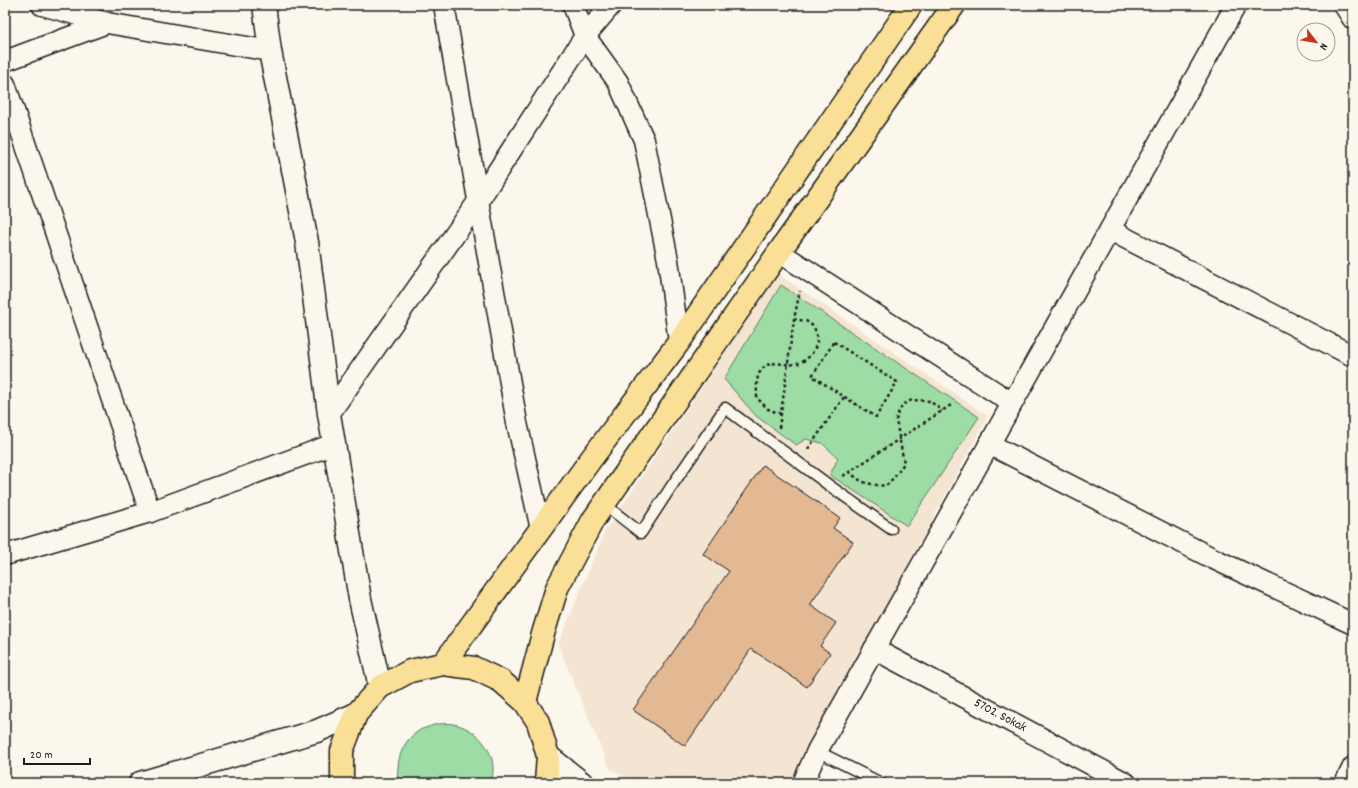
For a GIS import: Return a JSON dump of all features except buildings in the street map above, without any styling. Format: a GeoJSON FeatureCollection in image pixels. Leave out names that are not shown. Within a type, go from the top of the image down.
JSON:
{"type":"FeatureCollection","features":[{"type":"Feature","properties":{"kind":"main road"},"geometry":{"type":"LineString","coordinates":[[443,664],[591,458],[679,342],[911,5]]}},
{"type":"Feature","properties":{"kind":"main road"},"geometry":{"type":"LineString","coordinates":[[525,702],[557,588],[593,520],[779,252],[954,5]]}},
{"type":"Feature","properties":{"kind":"main road"},"geometry":{"type":"LineString","coordinates":[[342,783],[342,751],[356,714],[380,687],[410,671],[443,664],[474,668],[481,671],[501,681],[525,702],[538,722],[548,756],[546,783]]}},
{"type":"Feature","properties":{"kind":"street"},"geometry":{"type":"LineString","coordinates":[[42,5],[107,23],[270,51]]}},
{"type":"Feature","properties":{"kind":"street"},"geometry":{"type":"LineString","coordinates":[[264,5],[270,51],[307,242],[329,414],[360,598],[380,687]]}},
{"type":"Feature","properties":{"kind":"street"},"geometry":{"type":"LineString","coordinates":[[444,5],[517,423],[541,529]]}},
{"type":"Feature","properties":{"kind":"street"},"geometry":{"type":"LineString","coordinates":[[573,5],[585,36],[618,82],[644,140],[668,260],[679,342]]}},
{"type":"Feature","properties":{"kind":"street"},"geometry":{"type":"LineString","coordinates":[[329,414],[479,200],[585,36],[611,5]]}},
{"type":"Feature","properties":{"kind":"street"},"geometry":{"type":"LineString","coordinates":[[803,783],[817,751],[1236,5]]}},
{"type":"Feature","properties":{"kind":"street"},"geometry":{"type":"LineString","coordinates":[[1344,5],[1353,19]]}},
{"type":"Feature","properties":{"kind":"street"},"geometry":{"type":"LineString","coordinates":[[5,61],[107,23]]}},
{"type":"Feature","properties":{"kind":"street"},"geometry":{"type":"LineString","coordinates":[[5,84],[150,512]]}},
{"type":"Feature","properties":{"kind":"street"},"geometry":{"type":"LineString","coordinates":[[1110,230],[1353,356]]}},
{"type":"Feature","properties":{"kind":"street"},"geometry":{"type":"LineString","coordinates":[[779,252],[1012,403]]}},
{"type":"Feature","properties":{"kind":"street"},"geometry":{"type":"LineString","coordinates":[[5,555],[150,512],[334,444]]}},
{"type":"Feature","properties":{"kind":"street"},"geometry":{"type":"LineString","coordinates":[[989,444],[1214,559],[1353,624]]}},
{"type":"Feature","properties":{"kind":"street","name":"5702. Sokak"},"geometry":{"type":"LineString","coordinates":[[874,649],[1126,783]]}},
{"type":"Feature","properties":{"kind":"street"},"geometry":{"type":"LineString","coordinates":[[140,783],[317,731],[356,714]]}},
{"type":"Feature","properties":{"kind":"street"},"geometry":{"type":"LineString","coordinates":[[548,756],[582,783]]}},
{"type":"Feature","properties":{"kind":"street"},"geometry":{"type":"LineString","coordinates":[[1345,783],[1353,767]]}},
{"type":"Feature","properties":{"kind":"lane"},"geometry":{"type":"LineString","coordinates":[[604,504],[641,533],[670,487],[725,408],[891,529]]}},
{"type":"Feature","properties":{"kind":"lane"},"geometry":{"type":"LineString","coordinates":[[817,751],[882,783]]}},
{"type":"Feature","properties":{"kind":"path"},"geometry":{"type":"LineString","coordinates":[[777,447],[794,319],[804,268]]}},
{"type":"Feature","properties":{"kind":"path"},"geometry":{"type":"LineString","coordinates":[[781,414],[768,409],[757,398],[757,379],[763,368],[774,363],[788,365],[798,364],[811,355],[817,340],[814,327],[806,321],[794,319]]}},
{"type":"Feature","properties":{"kind":"path"},"geometry":{"type":"LineString","coordinates":[[834,342],[897,382],[876,417],[844,397],[812,376],[834,342]]}},
{"type":"Feature","properties":{"kind":"path"},"geometry":{"type":"LineString","coordinates":[[799,463],[844,397]]}},
{"type":"Feature","properties":{"kind":"path"},"geometry":{"type":"LineString","coordinates":[[849,471],[857,480],[870,484],[886,486],[897,474],[904,463],[896,420],[899,411],[904,404],[912,400],[930,401],[942,411]]}},
{"type":"Feature","properties":{"kind":"path"},"geometry":{"type":"LineString","coordinates":[[830,486],[849,471],[951,405]]}},
{"type":"Feature","properties":{"kind":"shaded area"},"geometry":{"type":"Polygon","coordinates":[[[778,274],[988,416],[790,783],[637,783],[610,769],[558,645],[605,531],[778,274]]]}},
{"type":"Feature","properties":{"kind":"green space"},"geometry":{"type":"Polygon","coordinates":[[[781,285],[979,417],[907,526],[830,475],[838,458],[822,443],[806,439],[796,445],[756,416],[724,379],[781,285]]]}},
{"type":"Feature","properties":{"kind":"green space"},"geometry":{"type":"Polygon","coordinates":[[[437,724],[461,726],[468,729],[481,740],[490,754],[493,770],[492,783],[398,783],[399,759],[405,745],[409,739],[422,729],[437,724]]]}}]}
